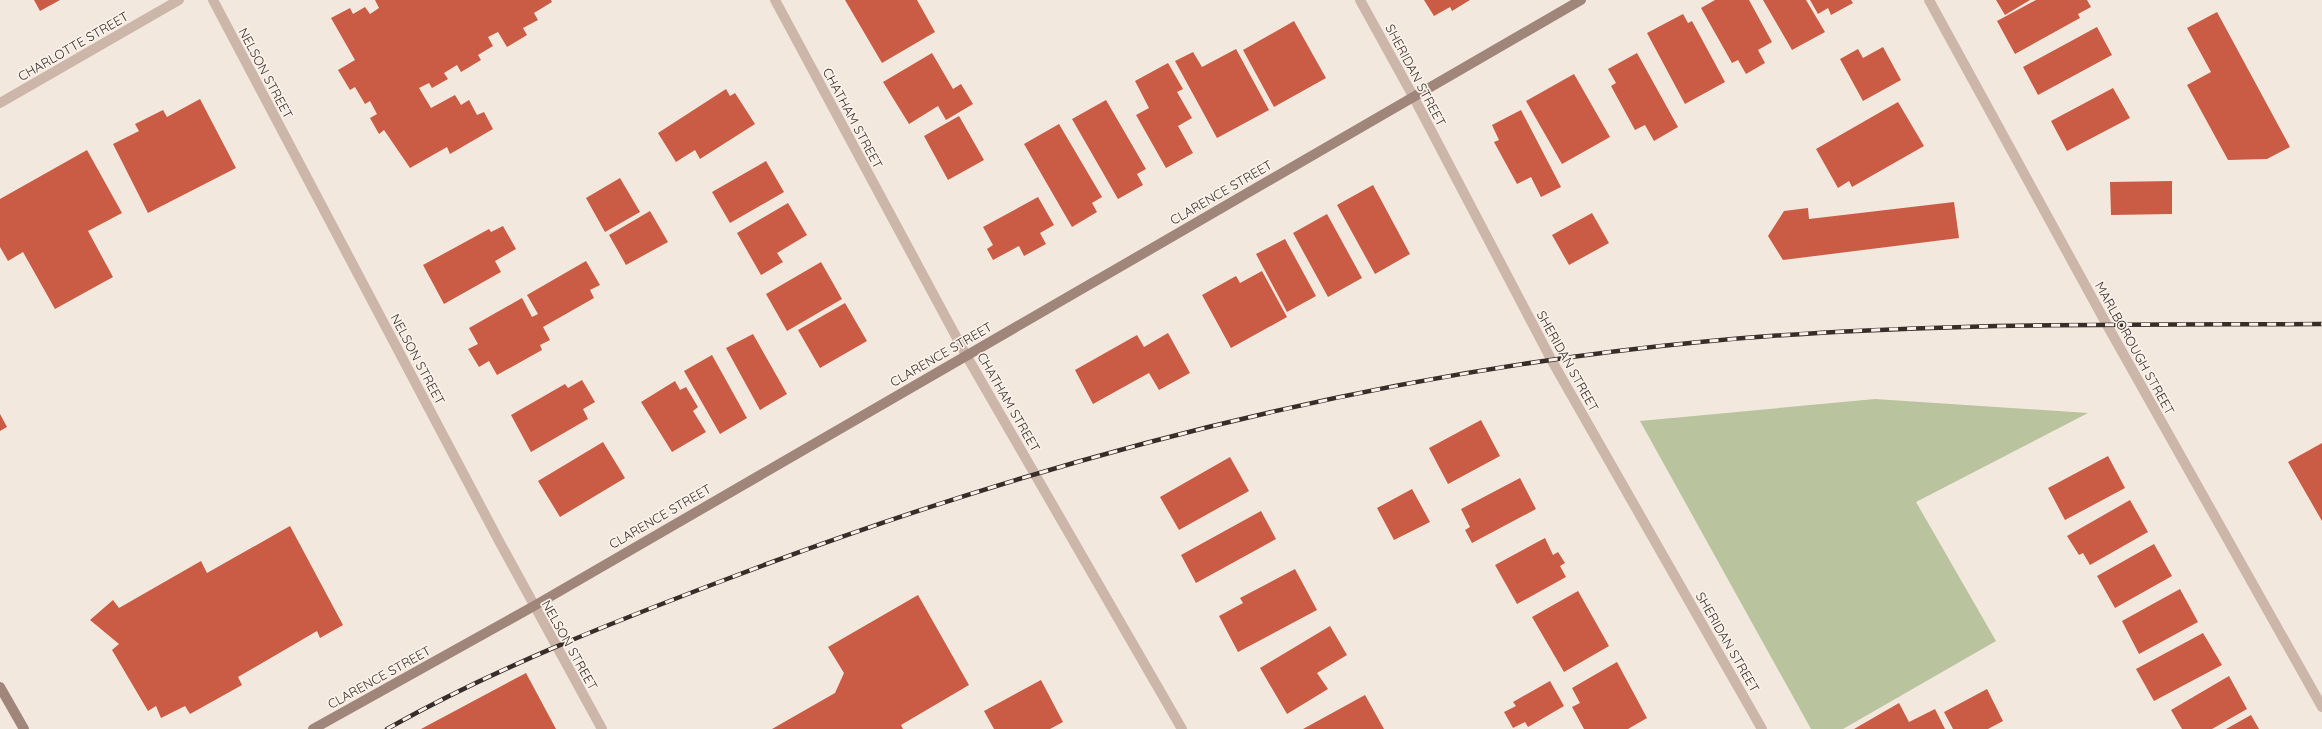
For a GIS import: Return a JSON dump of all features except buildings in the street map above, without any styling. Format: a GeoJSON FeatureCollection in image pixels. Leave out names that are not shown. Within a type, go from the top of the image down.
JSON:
{"type":"FeatureCollection","features":[{"type":"Feature","properties":{"kind":"main road","name":"CLARENCE STREET"},"geometry":{"type":"LineString","coordinates":[[313,729],[534,606],[1581,0]]}},
{"type":"Feature","properties":{"kind":"main road"},"geometry":{"type":"LineString","coordinates":[[0,687],[24,729]]}},
{"type":"Feature","properties":{"kind":"street","name":"CHARLOTTE STREET"},"geometry":{"type":"LineString","coordinates":[[0,103],[179,0]]}},
{"type":"Feature","properties":{"kind":"street","name":"NELSON STREET"},"geometry":{"type":"LineString","coordinates":[[213,0],[534,606],[602,729]]}},
{"type":"Feature","properties":{"kind":"street","name":"CHATHAM STREET"},"geometry":{"type":"LineString","coordinates":[[775,0],[966,355],[1182,729]]}},
{"type":"Feature","properties":{"kind":"street","name":"SHERIDAN STREET"},"geometry":{"type":"LineString","coordinates":[[1360,0],[1413,96],[1552,361],[1762,729]]}},
{"type":"Feature","properties":{"kind":"street","name":"MARLBOROUGH STREET"},"geometry":{"type":"LineString","coordinates":[[1929,0],[2107,325],[2322,707]]}},
{"type":"Feature","properties":{"kind":"green space"},"geometry":{"type":"Polygon","coordinates":[[[1875,399],[2088,413],[1916,502],[1996,641],[1843,729],[1811,729],[1640,421],[1875,399]]]}},
{"type":"Feature","properties":{"kind":"railway"},"geometry":{"type":"LineString","coordinates":[[387,729],[511,666],[597,630],[727,579],[844,536],[964,496],[1084,460],[1206,428],[1328,400],[1452,376],[1576,356],[1700,342],[1777,336],[1855,331],[2011,326],[2322,324]]}}]}
